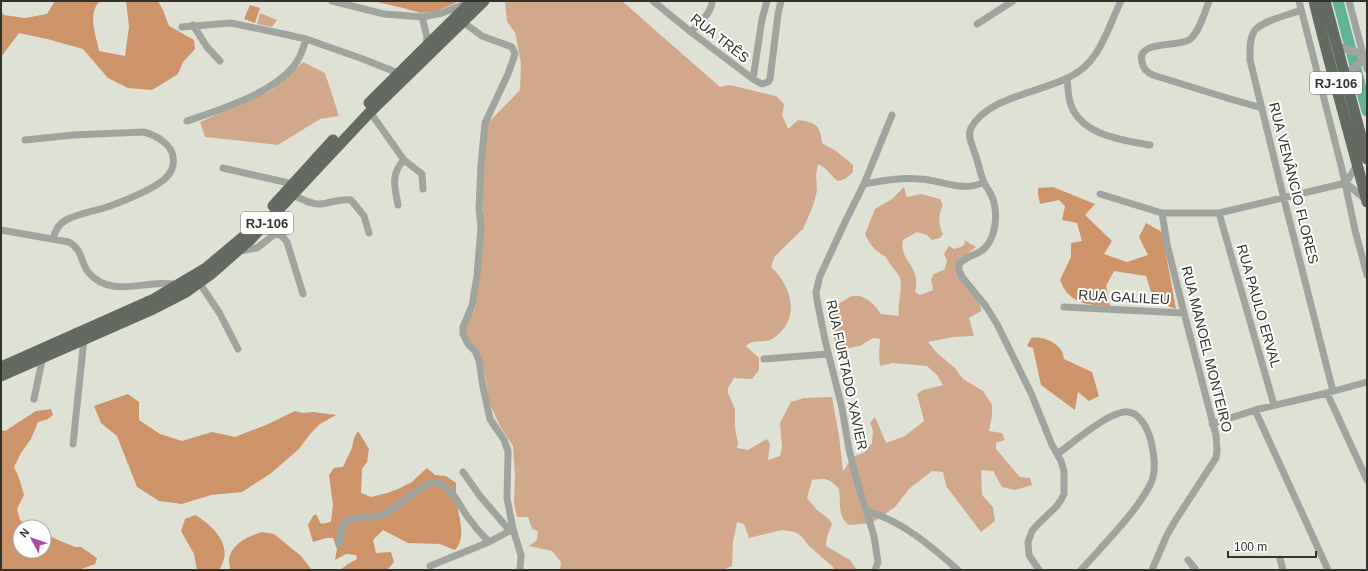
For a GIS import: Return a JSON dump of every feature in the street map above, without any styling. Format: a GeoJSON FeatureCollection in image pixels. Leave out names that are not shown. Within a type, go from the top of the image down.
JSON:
{"type":"FeatureCollection","features":[{"type":"Feature","properties":{"kind":"highway","name":"RJ-106"},"geometry":{"type":"LineString","coordinates":[[1,376],[43,356],[151,310],[186,292],[211,274],[238,251],[293,189],[340,132],[472,1]]}},
{"type":"Feature","properties":{"kind":"highway","name":"RJ-106"},"geometry":{"type":"LineString","coordinates":[[1,367],[73,334],[123,314],[154,299],[206,268],[247,234],[484,1]]}},
{"type":"Feature","properties":{"kind":"highway","name":"RJ-106"},"geometry":{"type":"LineString","coordinates":[[1314,1],[1323,37],[1362,161]]}},
{"type":"Feature","properties":{"kind":"highway","name":"RJ-106"},"geometry":{"type":"LineString","coordinates":[[1326,1],[1342,47],[1348,73],[1367,201]]}},
{"type":"Feature","properties":{"kind":"street"},"geometry":{"type":"LineString","coordinates":[[332,1],[384,14],[422,18],[442,13],[472,1]]}},
{"type":"Feature","properties":{"kind":"street","name":"RUA TRÊS"},"geometry":{"type":"LineString","coordinates":[[653,1],[753,79]]}},
{"type":"Feature","properties":{"kind":"street"},"geometry":{"type":"LineString","coordinates":[[691,32],[710,11],[712,1]]}},
{"type":"Feature","properties":{"kind":"street"},"geometry":{"type":"LineString","coordinates":[[767,1],[762,19],[753,79],[762,84],[768,82],[770,79],[781,1]]}},
{"type":"Feature","properties":{"kind":"street"},"geometry":{"type":"LineString","coordinates":[[977,24],[1013,1]]}},
{"type":"Feature","properties":{"kind":"street"},"geometry":{"type":"LineString","coordinates":[[1039,570],[1029,555],[1028,542],[1032,531],[1056,507],[1064,494],[1064,471],[1031,393],[997,324],[989,309],[960,273],[959,264],[967,257],[981,252],[989,242],[994,228],[995,208],[984,182],[970,136],[970,130],[974,122],[983,113],[995,106],[1067,78],[1081,70],[1096,54],[1121,1]]}},
{"type":"Feature","properties":{"kind":"street"},"geometry":{"type":"LineString","coordinates":[[1209,1],[1201,20],[1190,39],[1179,44],[1151,46],[1143,52],[1141,60],[1143,65],[1148,73],[1153,76],[1262,108]]}},
{"type":"Feature","properties":{"kind":"street"},"geometry":{"type":"LineString","coordinates":[[1299,1],[1346,184],[1355,230],[1367,275]]}},
{"type":"Feature","properties":{"kind":"street"},"geometry":{"type":"LineString","coordinates":[[1349,1],[1364,59]]}},
{"type":"Feature","properties":{"kind":"street","name":"RUA VENÂNCIO FLORES"},"geometry":{"type":"LineString","coordinates":[[1301,10],[1268,21],[1255,30],[1251,38],[1250,60],[1330,392],[1367,480]]}},
{"type":"Feature","properties":{"kind":"street"},"geometry":{"type":"LineString","coordinates":[[422,18],[427,37],[425,48]]}},
{"type":"Feature","properties":{"kind":"street"},"geometry":{"type":"LineString","coordinates":[[463,22],[476,33],[512,47],[515,54],[508,74],[485,123],[479,209],[481,226],[477,276],[472,306],[463,327],[463,334],[464,338],[475,351],[479,360],[490,419],[504,440],[508,451],[507,498],[511,530],[521,555],[520,570]]}},
{"type":"Feature","properties":{"kind":"street"},"geometry":{"type":"LineString","coordinates":[[182,26],[231,23],[306,39],[398,73]]}},
{"type":"Feature","properties":{"kind":"street"},"geometry":{"type":"LineString","coordinates":[[193,25],[207,47],[220,61]]}},
{"type":"Feature","properties":{"kind":"street"},"geometry":{"type":"LineString","coordinates":[[187,121],[235,104],[274,83],[293,67],[300,56],[306,39]]}},
{"type":"Feature","properties":{"kind":"street"},"geometry":{"type":"LineString","coordinates":[[1342,47],[1364,59]]}},
{"type":"Feature","properties":{"kind":"street"},"geometry":{"type":"LineString","coordinates":[[1348,73],[1364,59]]}},
{"type":"Feature","properties":{"kind":"street"},"geometry":{"type":"LineString","coordinates":[[1067,78],[1070,103],[1079,119],[1085,125],[1106,135],[1150,145]]}},
{"type":"Feature","properties":{"kind":"street"},"geometry":{"type":"LineString","coordinates":[[370,112],[404,160],[422,174],[423,189]]}},
{"type":"Feature","properties":{"kind":"street","name":"RUA FURTADO XAVIER"},"geometry":{"type":"LineString","coordinates":[[875,570],[878,562],[877,552],[867,511],[854,470],[842,408],[816,300],[818,283],[864,184],[892,115]]}},
{"type":"Feature","properties":{"kind":"street"},"geometry":{"type":"LineString","coordinates":[[25,140],[73,135],[144,132],[155,135],[166,144],[173,153],[174,163],[170,174],[156,186],[110,206],[65,220],[56,229],[53,239]]}},
{"type":"Feature","properties":{"kind":"street"},"geometry":{"type":"LineString","coordinates":[[398,205],[395,177],[397,169],[404,160]]}},
{"type":"Feature","properties":{"kind":"street"},"geometry":{"type":"LineString","coordinates":[[1100,194],[1162,213],[1219,213],[1346,184],[1362,161]]}},
{"type":"Feature","properties":{"kind":"street"},"geometry":{"type":"LineString","coordinates":[[223,168],[293,189],[313,204],[350,200],[364,216],[369,233]]}},
{"type":"Feature","properties":{"kind":"street"},"geometry":{"type":"LineString","coordinates":[[864,184],[898,179],[920,179],[969,187],[978,186],[984,182]]}},
{"type":"Feature","properties":{"kind":"street"},"geometry":{"type":"LineString","coordinates":[[1346,184],[1367,201]]}},
{"type":"Feature","properties":{"kind":"street","name":"RUA MANOEL MONTEIRO"},"geometry":{"type":"LineString","coordinates":[[1152,570],[1167,535],[1175,521],[1216,458],[1218,445],[1167,244],[1162,213]]}},
{"type":"Feature","properties":{"kind":"street","name":"RUA PAULO ERVAL"},"geometry":{"type":"LineString","coordinates":[[1219,213],[1274,405]]}},
{"type":"Feature","properties":{"kind":"street"},"geometry":{"type":"LineString","coordinates":[[1,230],[69,242],[75,246],[83,260],[87,272],[92,277],[104,284],[119,288],[155,284],[181,284]]}},
{"type":"Feature","properties":{"kind":"street"},"geometry":{"type":"LineString","coordinates":[[238,251],[257,248],[275,234],[282,236],[287,242],[303,294]]}},
{"type":"Feature","properties":{"kind":"street"},"geometry":{"type":"LineString","coordinates":[[199,282],[220,314],[238,350]]}},
{"type":"Feature","properties":{"kind":"street","name":"RUA GALILEU"},"geometry":{"type":"LineString","coordinates":[[1064,307],[1184,313]]}},
{"type":"Feature","properties":{"kind":"street"},"geometry":{"type":"LineString","coordinates":[[73,444],[84,339]]}},
{"type":"Feature","properties":{"kind":"street"},"geometry":{"type":"LineString","coordinates":[[764,359],[828,354]]}},
{"type":"Feature","properties":{"kind":"street"},"geometry":{"type":"LineString","coordinates":[[34,399],[43,356]]}},
{"type":"Feature","properties":{"kind":"street"},"geometry":{"type":"LineString","coordinates":[[1212,424],[1255,410],[1367,382]]}},
{"type":"Feature","properties":{"kind":"street"},"geometry":{"type":"LineString","coordinates":[[1255,410],[1328,570]]}},
{"type":"Feature","properties":{"kind":"street"},"geometry":{"type":"LineString","coordinates":[[1058,454],[1108,418],[1125,412],[1134,414],[1139,418],[1146,428],[1152,444],[1154,476],[1149,486],[1124,521],[1081,570]]}},
{"type":"Feature","properties":{"kind":"street"},"geometry":{"type":"LineString","coordinates":[[462,472],[480,496],[511,530]]}},
{"type":"Feature","properties":{"kind":"street"},"geometry":{"type":"LineString","coordinates":[[339,544],[340,533],[343,525],[349,520],[364,516],[381,515],[394,508],[427,484],[437,483],[443,485],[451,493],[489,542]]}},
{"type":"Feature","properties":{"kind":"street"},"geometry":{"type":"LineString","coordinates":[[867,511],[880,515],[921,539],[958,570]]}},
{"type":"Feature","properties":{"kind":"street"},"geometry":{"type":"LineString","coordinates":[[430,566],[489,542],[511,530]]}},
{"type":"Feature","properties":{"kind":"street"},"geometry":{"type":"LineString","coordinates":[[1280,559],[1283,570]]}},
{"type":"Feature","properties":{"kind":"street"},"geometry":{"type":"LineString","coordinates":[[1188,560],[1196,570]]}},
{"type":"Feature","properties":{"kind":"shaded area"},"geometry":{"type":"Polygon","coordinates":[[[55,1],[100,1],[96,6],[93,18],[99,51],[125,56],[129,27],[126,1],[158,1],[169,26],[194,40],[195,49],[183,62],[178,74],[152,90],[128,88],[108,78],[83,49],[47,39],[19,33],[1,57],[1,11],[4,15],[25,18],[47,14],[55,1]]]}},
{"type":"Feature","properties":{"kind":"shaded area"},"geometry":{"type":"Polygon","coordinates":[[[373,1],[458,1],[437,11],[421,13],[373,1]]]}},
{"type":"Feature","properties":{"kind":"shaded area"},"geometry":{"type":"Polygon","coordinates":[[[505,1],[622,1],[720,87],[730,85],[776,96],[784,104],[782,115],[788,129],[798,120],[813,124],[820,132],[822,143],[836,151],[853,165],[853,172],[845,179],[838,181],[818,164],[816,175],[817,191],[813,206],[803,229],[775,256],[771,267],[785,284],[791,304],[790,314],[787,323],[781,332],[772,339],[752,342],[746,346],[759,358],[759,370],[752,379],[734,378],[728,388],[728,393],[735,409],[735,429],[738,443],[737,448],[748,450],[767,439],[770,444],[768,460],[780,456],[782,447],[780,423],[791,402],[804,398],[832,397],[843,471],[853,457],[865,452],[872,443],[873,430],[870,423],[875,417],[886,443],[905,436],[924,421],[917,394],[923,390],[943,385],[937,375],[927,366],[893,363],[880,366],[880,339],[873,338],[860,346],[838,350],[832,318],[834,308],[846,299],[853,296],[866,298],[881,314],[899,316],[901,288],[900,278],[886,257],[873,247],[865,234],[875,209],[892,199],[904,187],[907,197],[921,194],[940,199],[943,205],[939,219],[943,234],[940,238],[932,240],[927,235],[917,232],[903,240],[903,251],[915,273],[915,292],[920,295],[933,290],[931,279],[934,274],[945,269],[947,260],[944,254],[949,246],[954,249],[961,247],[965,244],[964,240],[976,247],[966,255],[960,272],[974,290],[981,305],[981,311],[969,318],[974,336],[953,337],[928,342],[937,353],[955,368],[963,379],[983,391],[992,405],[992,416],[989,431],[1002,433],[1005,440],[996,443],[996,449],[1020,477],[1030,478],[1032,485],[1015,490],[1002,487],[993,471],[981,470],[982,495],[993,507],[995,521],[981,532],[946,486],[943,472],[932,471],[909,489],[895,507],[872,523],[849,525],[845,522],[841,513],[839,489],[827,480],[812,480],[807,498],[817,510],[829,519],[832,524],[827,537],[826,546],[850,560],[857,570],[834,570],[833,567],[795,532],[782,530],[749,538],[744,524],[737,522],[733,542],[732,566],[723,570],[560,570],[561,562],[552,551],[529,546],[537,540],[538,531],[532,529],[528,517],[517,517],[514,504],[515,476],[513,446],[501,428],[489,402],[485,373],[476,348],[466,338],[466,323],[475,310],[481,255],[483,225],[482,177],[486,131],[489,122],[520,90],[521,64],[515,32],[507,22],[505,1]]]}},
{"type":"Feature","properties":{"kind":"shaded area"},"geometry":{"type":"Polygon","coordinates":[[[250,5],[260,8],[255,23],[244,19],[250,5]]]}},
{"type":"Feature","properties":{"kind":"shaded area"},"geometry":{"type":"Polygon","coordinates":[[[260,13],[277,20],[272,27],[257,24],[260,13]]]}},
{"type":"Feature","properties":{"kind":"shaded area"},"geometry":{"type":"Polygon","coordinates":[[[303,62],[325,73],[339,116],[320,119],[278,145],[205,137],[200,122],[272,90],[303,62]]]}},
{"type":"Feature","properties":{"kind":"shaded area"},"geometry":{"type":"Polygon","coordinates":[[[1053,187],[1095,204],[1085,215],[1112,241],[1104,254],[1127,262],[1148,255],[1139,237],[1146,223],[1162,232],[1176,309],[1154,301],[1146,276],[1114,271],[1106,286],[1110,306],[1086,304],[1074,299],[1068,294],[1060,280],[1071,257],[1071,243],[1082,241],[1077,223],[1062,220],[1065,206],[1059,200],[1040,204],[1038,188],[1053,187]]]}},
{"type":"Feature","properties":{"kind":"shaded area"},"geometry":{"type":"Polygon","coordinates":[[[1031,338],[1039,338],[1052,342],[1062,351],[1064,359],[1092,372],[1099,396],[1089,401],[1078,392],[1075,410],[1041,385],[1033,348],[1027,346],[1031,338]]]}},
{"type":"Feature","properties":{"kind":"shaded area"},"geometry":{"type":"Polygon","coordinates":[[[128,394],[139,402],[139,420],[160,434],[182,441],[212,432],[235,437],[266,425],[295,411],[303,413],[313,412],[336,415],[320,424],[310,434],[299,449],[270,474],[242,492],[211,495],[182,504],[159,501],[137,487],[117,436],[101,423],[94,406],[128,394]]]}},
{"type":"Feature","properties":{"kind":"shaded area"},"geometry":{"type":"Polygon","coordinates":[[[51,409],[53,415],[48,419],[38,422],[31,439],[21,453],[14,467],[24,495],[17,509],[20,519],[12,519],[12,559],[52,559],[52,537],[75,547],[81,547],[97,558],[95,564],[79,570],[1,570],[1,430],[5,431],[36,411],[51,409]]]}},
{"type":"Feature","properties":{"kind":"shaded area"},"geometry":{"type":"Polygon","coordinates":[[[358,431],[369,449],[367,462],[362,469],[361,493],[371,497],[398,489],[412,482],[427,468],[435,475],[446,476],[456,483],[461,535],[455,550],[440,544],[408,543],[383,530],[373,540],[376,553],[391,552],[394,562],[387,570],[340,570],[357,559],[356,555],[346,554],[335,560],[337,549],[333,538],[326,538],[313,542],[308,525],[313,516],[316,514],[321,524],[331,522],[333,505],[329,475],[334,468],[343,467],[358,431]]]}},
{"type":"Feature","properties":{"kind":"shaded area"},"geometry":{"type":"Polygon","coordinates":[[[195,515],[209,525],[220,538],[225,553],[219,570],[197,570],[194,554],[181,531],[185,519],[195,515]]]}},
{"type":"Feature","properties":{"kind":"shaded area"},"geometry":{"type":"Polygon","coordinates":[[[262,532],[274,534],[301,556],[312,570],[230,570],[229,560],[233,549],[246,538],[262,532]]]}},
{"type":"Feature","properties":{"kind":"waterway"},"geometry":{"type":"LineString","coordinates":[[1338,1],[1367,111]]}}]}
